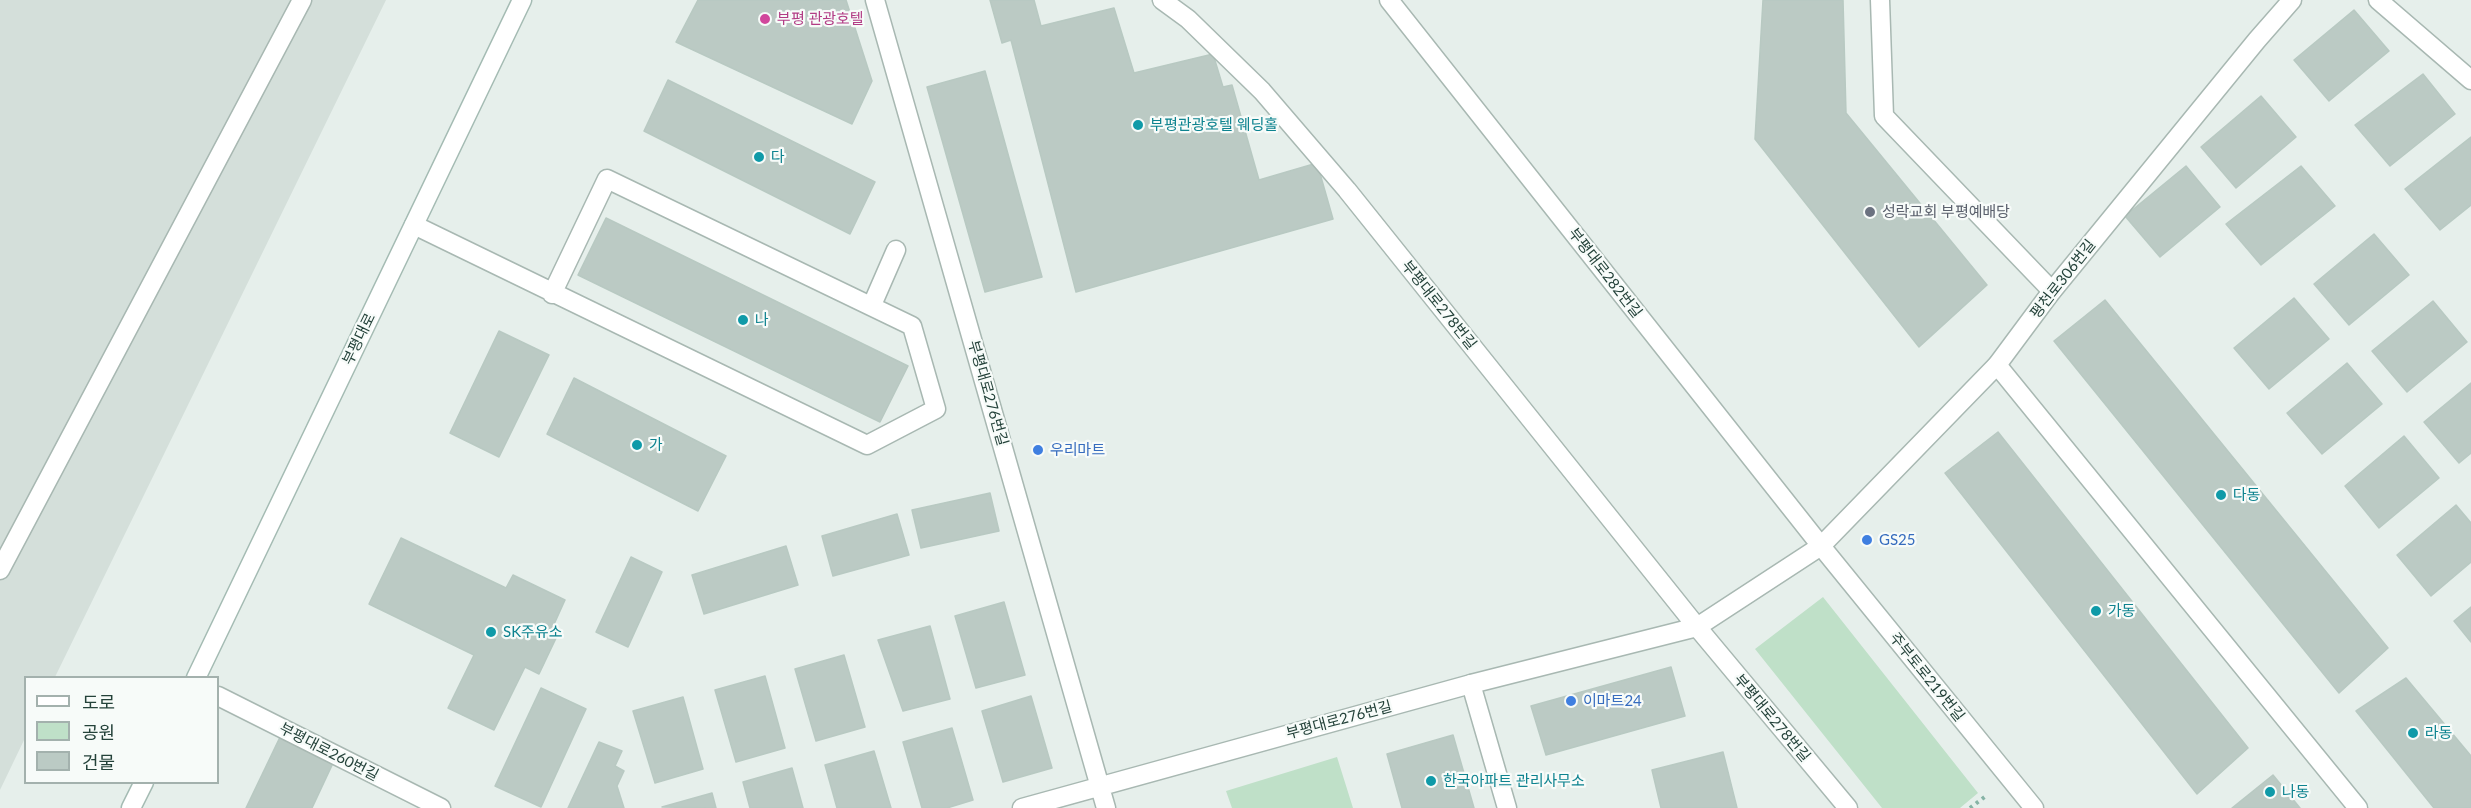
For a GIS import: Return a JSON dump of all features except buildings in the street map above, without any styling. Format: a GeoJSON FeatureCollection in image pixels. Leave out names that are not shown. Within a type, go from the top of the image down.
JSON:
{"type":"FeatureCollection","features":[{"type":"Feature","properties":{"kind":"street"},"geometry":{"type":"LineString","coordinates":[[0,570],[302,0]]}},
{"type":"Feature","properties":{"kind":"street","name":"부평대로"},"geometry":{"type":"LineString","coordinates":[[197,676],[522,0]]}},
{"type":"Feature","properties":{"kind":"street","name":"부평대로276번길"},"geometry":{"type":"LineString","coordinates":[[875,0],[1106,808]]}},
{"type":"Feature","properties":{"kind":"street","name":"부평대로278번길"},"geometry":{"type":"LineString","coordinates":[[1162,0],[1188,19],[1262,91],[1324,163],[1697,627],[1848,808]]}},
{"type":"Feature","properties":{"kind":"street","name":"부평대로282번길"},"geometry":{"type":"LineString","coordinates":[[1389,0],[1821,546]]}},
{"type":"Feature","properties":{"kind":"street"},"geometry":{"type":"LineString","coordinates":[[1880,0],[1884,116],[2052,291]]}},
{"type":"Feature","properties":{"kind":"street","name":"평천로306번길"},"geometry":{"type":"LineString","coordinates":[[1697,627],[1821,546],[1997,365],[2052,291],[2292,0]]}},
{"type":"Feature","properties":{"kind":"street"},"geometry":{"type":"LineString","coordinates":[[2378,0],[2471,80]]}},
{"type":"Feature","properties":{"kind":"street"},"geometry":{"type":"LineString","coordinates":[[414,225],[552,294],[867,445],[936,409],[912,326],[607,179],[552,294]]}},
{"type":"Feature","properties":{"kind":"street"},"geometry":{"type":"LineString","coordinates":[[872,305],[896,250]]}},
{"type":"Feature","properties":{"kind":"street"},"geometry":{"type":"LineString","coordinates":[[1997,365],[2358,808]]}},
{"type":"Feature","properties":{"kind":"street","name":"주부토로219번길"},"geometry":{"type":"LineString","coordinates":[[1821,546],[2034,808]]}},
{"type":"Feature","properties":{"kind":"street"},"geometry":{"type":"LineString","coordinates":[[1507,808],[1472,684],[1697,627]]}},
{"type":"Feature","properties":{"kind":"street","name":"부평대로276번길"},"geometry":{"type":"LineString","coordinates":[[1100,786],[1472,684]]}},
{"type":"Feature","properties":{"kind":"street","name":"부평대로260번길"},"geometry":{"type":"LineString","coordinates":[[219,697],[441,808]]}},
{"type":"Feature","properties":{"kind":"street"},"geometry":{"type":"LineString","coordinates":[[131,808],[143,784]]}},
{"type":"Feature","properties":{"kind":"street"},"geometry":{"type":"LineString","coordinates":[[1022,808],[1100,786]]}},
{"type":"Feature","properties":{"kind":"shaded area"},"geometry":{"type":"Polygon","coordinates":[[[0,0],[386,0],[55,676],[24,676],[24,740],[0,790],[0,0]]]}},
{"type":"Feature","properties":{"kind":"green space"},"geometry":{"type":"Polygon","coordinates":[[[1823,597],[1978,793],[1960,808],[1882,808],[1755,649],[1823,597]]]}},
{"type":"Feature","properties":{"kind":"green space"},"geometry":{"type":"Polygon","coordinates":[[[1337,757],[1353,808],[1232,808],[1226,791],[1337,757]]]}},
{"type":"Feature","properties":{"kind":"place","name":"부평 관광호텔"},"geometry":{"type":"Point","coordinates":[765,19]}},
{"type":"Feature","properties":{"kind":"place","name":"부평관광호텔 웨딩홀"},"geometry":{"type":"Point","coordinates":[1138,125]}},
{"type":"Feature","properties":{"kind":"place","name":"다"},"geometry":{"type":"Point","coordinates":[759,157]}},
{"type":"Feature","properties":{"kind":"place","name":"성락교회 부평예배당"},"geometry":{"type":"Point","coordinates":[1870,212]}},
{"type":"Feature","properties":{"kind":"place","name":"나"},"geometry":{"type":"Point","coordinates":[743,320]}},
{"type":"Feature","properties":{"kind":"place","name":"가"},"geometry":{"type":"Point","coordinates":[637,445]}},
{"type":"Feature","properties":{"kind":"place","name":"우리마트"},"geometry":{"type":"Point","coordinates":[1038,450]}},
{"type":"Feature","properties":{"kind":"place","name":"다동"},"geometry":{"type":"Point","coordinates":[2221,495]}},
{"type":"Feature","properties":{"kind":"place","name":"GS25"},"geometry":{"type":"Point","coordinates":[1867,540]}},
{"type":"Feature","properties":{"kind":"place","name":"가동"},"geometry":{"type":"Point","coordinates":[2096,611]}},
{"type":"Feature","properties":{"kind":"place","name":"SK주유소"},"geometry":{"type":"Point","coordinates":[491,632]}},
{"type":"Feature","properties":{"kind":"place","name":"이마트24"},"geometry":{"type":"Point","coordinates":[1571,701]}},
{"type":"Feature","properties":{"kind":"place","name":"라동"},"geometry":{"type":"Point","coordinates":[2413,733]}},
{"type":"Feature","properties":{"kind":"place","name":"한국아파트 관리사무소"},"geometry":{"type":"Point","coordinates":[1431,781]}},
{"type":"Feature","properties":{"kind":"place","name":"나동"},"geometry":{"type":"Point","coordinates":[2270,792]}}]}
